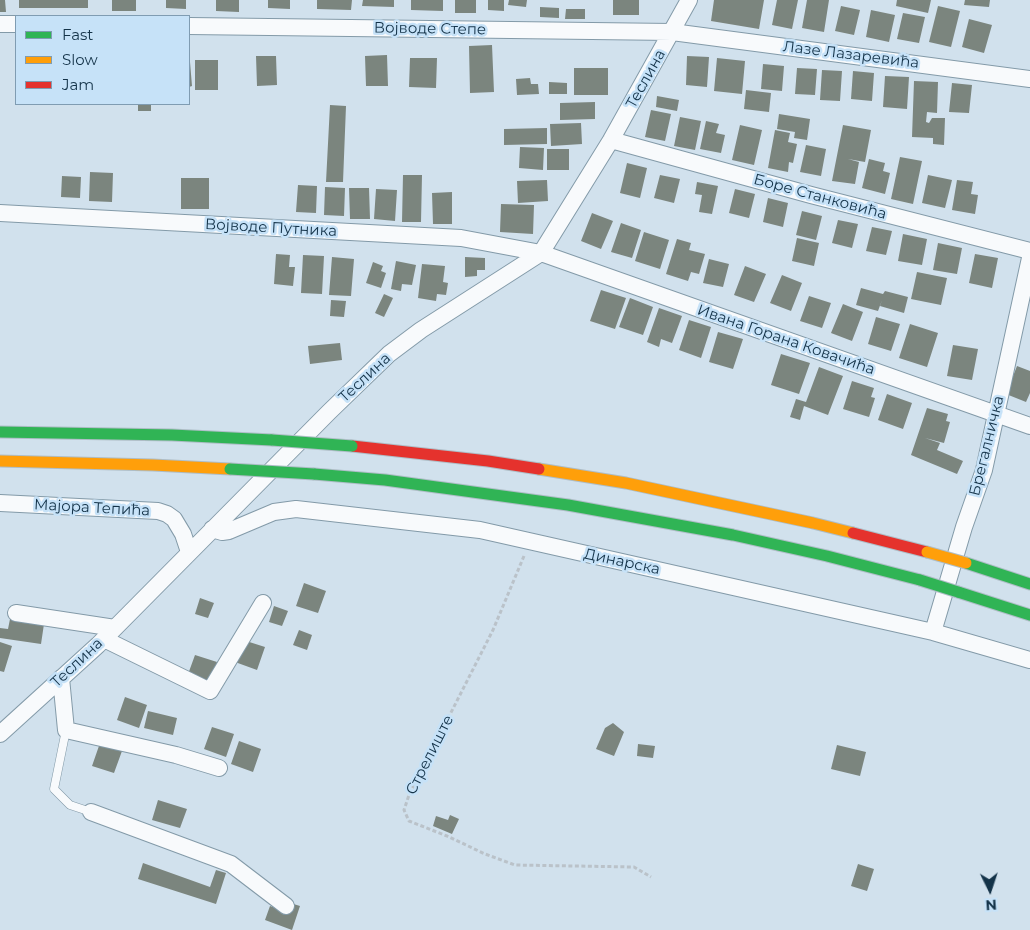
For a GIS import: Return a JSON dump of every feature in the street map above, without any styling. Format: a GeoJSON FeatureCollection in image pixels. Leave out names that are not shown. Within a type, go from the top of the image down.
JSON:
{"type":"FeatureCollection","features":[{"type":"Feature","properties":{"kind":"highway"},"geometry":{"type":"LineString","coordinates":[[0,432],[172,435],[272,440],[352,446],[488,461],[626,483],[804,521],[927,552],[1030,584]]}},
{"type":"Feature","properties":{"kind":"highway"},"geometry":{"type":"LineString","coordinates":[[0,461],[153,464],[314,474],[385,480],[578,506],[733,535],[827,556],[920,580],[1030,615]]}},
{"type":"Feature","properties":{"kind":"street","name":"Теслина"},"geometry":{"type":"LineString","coordinates":[[4,726],[109,634],[389,354],[428,325],[541,253],[611,140],[689,0]]}},
{"type":"Feature","properties":{"kind":"street"},"geometry":{"type":"LineString","coordinates":[[0,24],[15,24]]}},
{"type":"Feature","properties":{"kind":"street","name":"Војводе Степе"},"geometry":{"type":"LineString","coordinates":[[190,26],[672,32]]}},
{"type":"Feature","properties":{"kind":"street","name":"Лазе Лазаревића"},"geometry":{"type":"LineString","coordinates":[[672,32],[1030,79]]}},
{"type":"Feature","properties":{"kind":"street","name":"Боре Станковића"},"geometry":{"type":"LineString","coordinates":[[611,140],[811,195],[1030,251]]}},
{"type":"Feature","properties":{"kind":"street","name":"Војводе Путника"},"geometry":{"type":"LineString","coordinates":[[0,213],[461,238],[541,253]]}},
{"type":"Feature","properties":{"kind":"street","name":"Ивана Горана Ковачића"},"geometry":{"type":"LineString","coordinates":[[541,253],[1030,426]]}},
{"type":"Feature","properties":{"kind":"street","name":"Брегалничка"},"geometry":{"type":"LineString","coordinates":[[933,632],[964,527],[984,470],[1030,258]]}},
{"type":"Feature","properties":{"kind":"street","name":"Мајора Тепића"},"geometry":{"type":"LineString","coordinates":[[0,503],[158,511],[174,519],[187,542],[190,552]]}},
{"type":"Feature","properties":{"kind":"street","name":"Динарска"},"geometry":{"type":"LineString","coordinates":[[212,529],[222,532],[229,531],[274,512],[296,509],[480,530],[933,632],[1030,660]]}},
{"type":"Feature","properties":{"kind":"street"},"geometry":{"type":"LineString","coordinates":[[16,613],[109,634],[210,691],[263,603]]}},
{"type":"Feature","properties":{"kind":"street"},"geometry":{"type":"LineString","coordinates":[[61,678],[66,730],[176,755],[219,768]]}},
{"type":"Feature","properties":{"kind":"street"},"geometry":{"type":"LineString","coordinates":[[91,812],[231,864],[286,906]]}},
{"type":"Feature","properties":{"kind":"lane"},"geometry":{"type":"LineString","coordinates":[[66,730],[54,789],[70,805],[91,812]]}},
{"type":"Feature","properties":{"kind":"path","name":"Стрелиште"},"geometry":{"type":"LineString","coordinates":[[529,541],[493,630],[409,795],[404,810],[409,821],[515,865],[634,867],[651,877]]}},
{"type":"Feature","properties":{"kind":"building"},"geometry":{"type":"Polygon","coordinates":[[[0,0],[5,0],[6,12],[0,12],[0,0]]]}},
{"type":"Feature","properties":{"kind":"building"},"geometry":{"type":"Polygon","coordinates":[[[19,0],[88,0],[88,8],[19,8],[19,0]]]}},
{"type":"Feature","properties":{"kind":"building"},"geometry":{"type":"Polygon","coordinates":[[[112,0],[136,0],[136,11],[112,11],[112,0]]]}},
{"type":"Feature","properties":{"kind":"building"},"geometry":{"type":"Polygon","coordinates":[[[166,0],[186,0],[186,9],[166,8],[166,0]]]}},
{"type":"Feature","properties":{"kind":"building"},"geometry":{"type":"Polygon","coordinates":[[[216,0],[239,0],[239,12],[216,11],[216,0]]]}},
{"type":"Feature","properties":{"kind":"building"},"geometry":{"type":"Polygon","coordinates":[[[268,0],[290,0],[290,9],[268,8],[268,0]]]}},
{"type":"Feature","properties":{"kind":"building"},"geometry":{"type":"Polygon","coordinates":[[[317,0],[352,0],[351,10],[317,9],[317,0]]]}},
{"type":"Feature","properties":{"kind":"building"},"geometry":{"type":"Polygon","coordinates":[[[363,0],[394,0],[394,7],[362,6],[363,0]]]}},
{"type":"Feature","properties":{"kind":"building"},"geometry":{"type":"Polygon","coordinates":[[[411,0],[443,0],[443,11],[411,10],[411,0]]]}},
{"type":"Feature","properties":{"kind":"building"},"geometry":{"type":"Polygon","coordinates":[[[455,0],[476,0],[476,13],[455,13],[455,0]]]}},
{"type":"Feature","properties":{"kind":"building"},"geometry":{"type":"Polygon","coordinates":[[[488,0],[504,0],[504,11],[488,10],[488,0]]]}},
{"type":"Feature","properties":{"kind":"building"},"geometry":{"type":"Polygon","coordinates":[[[509,0],[527,0],[526,7],[508,5],[509,0]]]}},
{"type":"Feature","properties":{"kind":"building"},"geometry":{"type":"Polygon","coordinates":[[[613,0],[639,0],[639,15],[613,15],[613,0]]]}},
{"type":"Feature","properties":{"kind":"building"},"geometry":{"type":"Polygon","coordinates":[[[714,0],[764,0],[759,29],[711,21],[714,0]]]}},
{"type":"Feature","properties":{"kind":"building"},"geometry":{"type":"Polygon","coordinates":[[[777,0],[798,0],[792,29],[772,25],[777,0]]]}},
{"type":"Feature","properties":{"kind":"building"},"geometry":{"type":"Polygon","coordinates":[[[807,0],[829,0],[824,32],[802,28],[807,0]]]}},
{"type":"Feature","properties":{"kind":"building"},"geometry":{"type":"Polygon","coordinates":[[[897,0],[931,0],[928,13],[896,6],[897,0]]]}},
{"type":"Feature","properties":{"kind":"building"},"geometry":{"type":"Polygon","coordinates":[[[965,0],[990,0],[989,7],[964,5],[965,0]]]}},
{"type":"Feature","properties":{"kind":"building"},"geometry":{"type":"Polygon","coordinates":[[[841,6],[860,10],[854,35],[835,31],[841,6]]]}},
{"type":"Feature","properties":{"kind":"building"},"geometry":{"type":"Polygon","coordinates":[[[938,6],[960,11],[951,47],[929,42],[938,6]]]}},
{"type":"Feature","properties":{"kind":"building"},"geometry":{"type":"Polygon","coordinates":[[[540,7],[559,8],[559,18],[540,17],[540,7]]]}},
{"type":"Feature","properties":{"kind":"building"},"geometry":{"type":"Polygon","coordinates":[[[566,9],[585,9],[585,19],[565,19],[566,9]]]}},
{"type":"Feature","properties":{"kind":"building"},"geometry":{"type":"Polygon","coordinates":[[[871,10],[895,15],[889,42],[866,37],[871,10]]]}},
{"type":"Feature","properties":{"kind":"building"},"geometry":{"type":"Polygon","coordinates":[[[903,13],[925,17],[919,43],[897,39],[903,13]]]}},
{"type":"Feature","properties":{"kind":"building"},"geometry":{"type":"Polygon","coordinates":[[[969,19],[992,25],[984,53],[962,47],[969,19]]]}},
{"type":"Feature","properties":{"kind":"building"},"geometry":{"type":"Polygon","coordinates":[[[492,45],[494,92],[470,93],[469,46],[492,45]]]}},
{"type":"Feature","properties":{"kind":"building"},"geometry":{"type":"Polygon","coordinates":[[[387,55],[388,86],[366,86],[365,56],[387,55]]]}},
{"type":"Feature","properties":{"kind":"building"},"geometry":{"type":"Polygon","coordinates":[[[256,56],[276,56],[277,85],[257,86],[256,56]]]}},
{"type":"Feature","properties":{"kind":"building"},"geometry":{"type":"Polygon","coordinates":[[[687,56],[709,57],[707,87],[686,85],[687,56]]]}},
{"type":"Feature","properties":{"kind":"building"},"geometry":{"type":"Polygon","coordinates":[[[410,58],[437,58],[436,88],[409,87],[410,58]]]}},
{"type":"Feature","properties":{"kind":"building"},"geometry":{"type":"Polygon","coordinates":[[[717,58],[745,61],[742,94],[714,91],[717,58]]]}},
{"type":"Feature","properties":{"kind":"building"},"geometry":{"type":"Polygon","coordinates":[[[195,60],[218,60],[218,90],[195,90],[195,60]]]}},
{"type":"Feature","properties":{"kind":"building"},"geometry":{"type":"Polygon","coordinates":[[[190,62],[192,86],[190,87],[190,62]]]}},
{"type":"Feature","properties":{"kind":"building"},"geometry":{"type":"Polygon","coordinates":[[[763,64],[784,66],[782,91],[761,89],[763,64]]]}},
{"type":"Feature","properties":{"kind":"building"},"geometry":{"type":"Polygon","coordinates":[[[574,68],[608,68],[608,95],[574,95],[574,68]]]}},
{"type":"Feature","properties":{"kind":"building"},"geometry":{"type":"Polygon","coordinates":[[[797,68],[817,69],[815,95],[795,94],[797,68]]]}},
{"type":"Feature","properties":{"kind":"building"},"geometry":{"type":"Polygon","coordinates":[[[822,70],[842,71],[840,101],[820,100],[822,70]]]}},
{"type":"Feature","properties":{"kind":"building"},"geometry":{"type":"Polygon","coordinates":[[[853,71],[874,73],[872,101],[851,99],[853,71]]]}},
{"type":"Feature","properties":{"kind":"building"},"geometry":{"type":"Polygon","coordinates":[[[885,76],[909,77],[907,109],[883,107],[885,76]]]}},
{"type":"Feature","properties":{"kind":"building"},"geometry":{"type":"Polygon","coordinates":[[[530,78],[531,84],[538,84],[539,94],[517,95],[516,79],[530,78]]]}},
{"type":"Feature","properties":{"kind":"building"},"geometry":{"type":"Polygon","coordinates":[[[914,81],[938,82],[937,113],[927,112],[926,122],[929,123],[932,118],[945,118],[944,145],[933,144],[933,138],[912,137],[914,81]]]}},
{"type":"Feature","properties":{"kind":"building"},"geometry":{"type":"Polygon","coordinates":[[[549,82],[567,83],[567,94],[549,94],[549,82]]]}},
{"type":"Feature","properties":{"kind":"building"},"geometry":{"type":"Polygon","coordinates":[[[952,83],[972,85],[969,113],[949,112],[952,83]]]}},
{"type":"Feature","properties":{"kind":"building"},"geometry":{"type":"Polygon","coordinates":[[[746,90],[771,93],[769,112],[744,109],[746,90]]]}},
{"type":"Feature","properties":{"kind":"building"},"geometry":{"type":"Polygon","coordinates":[[[657,96],[679,100],[677,111],[656,107],[657,96]]]}},
{"type":"Feature","properties":{"kind":"building"},"geometry":{"type":"Polygon","coordinates":[[[595,102],[595,119],[560,120],[560,103],[595,102]]]}},
{"type":"Feature","properties":{"kind":"building"},"geometry":{"type":"Polygon","coordinates":[[[138,105],[151,105],[151,111],[138,111],[138,105]]]}},
{"type":"Feature","properties":{"kind":"building"},"geometry":{"type":"Polygon","coordinates":[[[330,105],[346,106],[343,182],[326,182],[330,105]]]}},
{"type":"Feature","properties":{"kind":"building"},"geometry":{"type":"Polygon","coordinates":[[[651,110],[671,114],[665,141],[645,137],[651,110]]]}},
{"type":"Feature","properties":{"kind":"building"},"geometry":{"type":"Polygon","coordinates":[[[779,114],[810,119],[807,140],[794,138],[795,132],[777,129],[779,114]]]}},
{"type":"Feature","properties":{"kind":"building"},"geometry":{"type":"Polygon","coordinates":[[[680,117],[701,121],[695,150],[674,146],[680,117]]]}},
{"type":"Feature","properties":{"kind":"building"},"geometry":{"type":"Polygon","coordinates":[[[706,121],[719,124],[716,133],[725,135],[721,153],[700,149],[706,121]]]}},
{"type":"Feature","properties":{"kind":"building"},"geometry":{"type":"Polygon","coordinates":[[[581,123],[582,144],[551,146],[550,124],[581,123]]]}},
{"type":"Feature","properties":{"kind":"building"},"geometry":{"type":"Polygon","coordinates":[[[740,125],[762,130],[754,165],[732,160],[740,125]]]}},
{"type":"Feature","properties":{"kind":"building"},"geometry":{"type":"Polygon","coordinates":[[[843,125],[871,130],[865,162],[848,159],[859,162],[855,184],[832,181],[843,125]]]}},
{"type":"Feature","properties":{"kind":"building"},"geometry":{"type":"Polygon","coordinates":[[[547,128],[547,144],[504,145],[504,129],[547,128]]]}},
{"type":"Feature","properties":{"kind":"building"},"geometry":{"type":"Polygon","coordinates":[[[775,130],[790,133],[788,142],[797,144],[793,163],[789,162],[788,172],[768,168],[775,130]]]}},
{"type":"Feature","properties":{"kind":"building"},"geometry":{"type":"Polygon","coordinates":[[[806,145],[826,149],[821,176],[800,172],[806,145]]]}},
{"type":"Feature","properties":{"kind":"building"},"geometry":{"type":"Polygon","coordinates":[[[520,147],[544,148],[543,170],[519,168],[520,147]]]}},
{"type":"Feature","properties":{"kind":"building"},"geometry":{"type":"Polygon","coordinates":[[[547,149],[569,149],[569,170],[547,170],[547,149]]]}},
{"type":"Feature","properties":{"kind":"building"},"geometry":{"type":"Polygon","coordinates":[[[900,157],[922,161],[913,204],[891,199],[900,157]]]}},
{"type":"Feature","properties":{"kind":"building"},"geometry":{"type":"Polygon","coordinates":[[[869,159],[885,163],[883,171],[890,173],[885,194],[862,188],[869,159]]]}},
{"type":"Feature","properties":{"kind":"building"},"geometry":{"type":"Polygon","coordinates":[[[627,163],[647,168],[640,198],[620,193],[627,163]]]}},
{"type":"Feature","properties":{"kind":"building"},"geometry":{"type":"Polygon","coordinates":[[[90,172],[113,173],[112,202],[89,201],[90,172]]]}},
{"type":"Feature","properties":{"kind":"building"},"geometry":{"type":"Polygon","coordinates":[[[403,175],[422,175],[421,222],[402,222],[403,175]]]}},
{"type":"Feature","properties":{"kind":"building"},"geometry":{"type":"Polygon","coordinates":[[[660,175],[680,179],[674,203],[654,198],[660,175]]]}},
{"type":"Feature","properties":{"kind":"building"},"geometry":{"type":"Polygon","coordinates":[[[928,175],[952,180],[945,208],[922,203],[928,175]]]}},
{"type":"Feature","properties":{"kind":"building"},"geometry":{"type":"Polygon","coordinates":[[[62,176],[81,177],[80,198],[61,197],[62,176]]]}},
{"type":"Feature","properties":{"kind":"building"},"geometry":{"type":"Polygon","coordinates":[[[181,178],[209,178],[209,209],[181,209],[181,178]]]}},
{"type":"Feature","properties":{"kind":"building"},"geometry":{"type":"Polygon","coordinates":[[[547,180],[548,201],[518,203],[517,181],[547,180]]]}},
{"type":"Feature","properties":{"kind":"building"},"geometry":{"type":"Polygon","coordinates":[[[957,180],[973,182],[971,194],[978,195],[975,214],[952,210],[957,180]]]}},
{"type":"Feature","properties":{"kind":"building"},"geometry":{"type":"Polygon","coordinates":[[[697,182],[718,186],[712,214],[699,212],[702,195],[695,194],[697,182]]]}},
{"type":"Feature","properties":{"kind":"building"},"geometry":{"type":"Polygon","coordinates":[[[298,185],[317,186],[316,213],[296,212],[298,185]]]}},
{"type":"Feature","properties":{"kind":"building"},"geometry":{"type":"Polygon","coordinates":[[[325,187],[345,188],[344,216],[324,215],[325,187]]]}},
{"type":"Feature","properties":{"kind":"building"},"geometry":{"type":"Polygon","coordinates":[[[349,188],[369,188],[370,219],[350,219],[349,188]]]}},
{"type":"Feature","properties":{"kind":"building"},"geometry":{"type":"Polygon","coordinates":[[[376,189],[397,190],[395,221],[374,219],[376,189]]]}},
{"type":"Feature","properties":{"kind":"building"},"geometry":{"type":"Polygon","coordinates":[[[735,189],[755,194],[749,218],[729,213],[735,189]]]}},
{"type":"Feature","properties":{"kind":"building"},"geometry":{"type":"Polygon","coordinates":[[[452,192],[452,224],[433,224],[432,193],[452,192]]]}},
{"type":"Feature","properties":{"kind":"building"},"geometry":{"type":"Polygon","coordinates":[[[768,198],[788,203],[783,227],[763,222],[768,198]]]}},
{"type":"Feature","properties":{"kind":"building"},"geometry":{"type":"Polygon","coordinates":[[[501,204],[534,205],[533,234],[500,232],[501,204]]]}},
{"type":"Feature","properties":{"kind":"building"},"geometry":{"type":"Polygon","coordinates":[[[802,211],[822,216],[816,240],[796,235],[802,211]]]}},
{"type":"Feature","properties":{"kind":"building"},"geometry":{"type":"Polygon","coordinates":[[[592,213],[613,221],[601,249],[581,241],[592,213]]]}},
{"type":"Feature","properties":{"kind":"building"},"geometry":{"type":"Polygon","coordinates":[[[838,220],[858,224],[852,248],[832,243],[838,220]]]}},
{"type":"Feature","properties":{"kind":"building"},"geometry":{"type":"Polygon","coordinates":[[[621,223],[641,230],[632,258],[611,252],[621,223]]]}},
{"type":"Feature","properties":{"kind":"building"},"geometry":{"type":"Polygon","coordinates":[[[872,227],[892,231],[886,255],[866,251],[872,227]]]}},
{"type":"Feature","properties":{"kind":"building"},"geometry":{"type":"Polygon","coordinates":[[[644,232],[669,240],[660,269],[635,261],[644,232]]]}},
{"type":"Feature","properties":{"kind":"building"},"geometry":{"type":"Polygon","coordinates":[[[903,234],[927,239],[922,265],[898,261],[903,234]]]}},
{"type":"Feature","properties":{"kind":"building"},"geometry":{"type":"Polygon","coordinates":[[[797,238],[819,243],[814,266],[792,261],[797,238]]]}},
{"type":"Feature","properties":{"kind":"building"},"geometry":{"type":"Polygon","coordinates":[[[677,239],[691,243],[689,250],[705,254],[699,274],[691,272],[688,281],[666,274],[677,239]]]}},
{"type":"Feature","properties":{"kind":"building"},"geometry":{"type":"Polygon","coordinates":[[[938,243],[962,248],[957,274],[933,270],[938,243]]]}},
{"type":"Feature","properties":{"kind":"building"},"geometry":{"type":"Polygon","coordinates":[[[276,254],[290,255],[289,267],[295,267],[293,286],[274,284],[276,254]]]}},
{"type":"Feature","properties":{"kind":"building"},"geometry":{"type":"Polygon","coordinates":[[[975,254],[998,258],[992,288],[969,283],[975,254]]]}},
{"type":"Feature","properties":{"kind":"building"},"geometry":{"type":"Polygon","coordinates":[[[303,255],[324,256],[322,294],[301,293],[303,255]]]}},
{"type":"Feature","properties":{"kind":"building"},"geometry":{"type":"Polygon","coordinates":[[[332,257],[354,259],[351,296],[329,295],[332,257]]]}},
{"type":"Feature","properties":{"kind":"building"},"geometry":{"type":"Polygon","coordinates":[[[465,257],[485,258],[485,270],[477,270],[477,276],[465,277],[465,257]]]}},
{"type":"Feature","properties":{"kind":"building"},"geometry":{"type":"Polygon","coordinates":[[[709,259],[729,264],[723,287],[703,283],[709,259]]]}},
{"type":"Feature","properties":{"kind":"building"},"geometry":{"type":"Polygon","coordinates":[[[396,261],[416,265],[412,285],[402,284],[401,291],[391,289],[396,261]]]}},
{"type":"Feature","properties":{"kind":"building"},"geometry":{"type":"Polygon","coordinates":[[[373,262],[383,266],[381,271],[386,273],[381,288],[366,283],[373,262]]]}},
{"type":"Feature","properties":{"kind":"building"},"geometry":{"type":"Polygon","coordinates":[[[422,264],[445,266],[443,282],[448,283],[446,295],[437,294],[436,301],[418,298],[422,264]]]}},
{"type":"Feature","properties":{"kind":"building"},"geometry":{"type":"Polygon","coordinates":[[[745,266],[766,274],[754,302],[734,295],[745,266]]]}},
{"type":"Feature","properties":{"kind":"building"},"geometry":{"type":"Polygon","coordinates":[[[917,272],[947,278],[941,305],[911,299],[917,272]]]}},
{"type":"Feature","properties":{"kind":"building"},"geometry":{"type":"Polygon","coordinates":[[[782,275],[802,283],[791,311],[770,303],[782,275]]]}},
{"type":"Feature","properties":{"kind":"building"},"geometry":{"type":"Polygon","coordinates":[[[861,288],[883,294],[885,291],[908,297],[904,313],[880,306],[882,300],[878,311],[856,305],[861,288]]]}},
{"type":"Feature","properties":{"kind":"building"},"geometry":{"type":"Polygon","coordinates":[[[601,290],[626,298],[615,329],[590,321],[601,290]]]}},
{"type":"Feature","properties":{"kind":"building"},"geometry":{"type":"Polygon","coordinates":[[[384,294],[393,298],[384,317],[375,313],[384,294]]]}},
{"type":"Feature","properties":{"kind":"building"},"geometry":{"type":"Polygon","coordinates":[[[809,296],[831,303],[822,328],[800,321],[809,296]]]}},
{"type":"Feature","properties":{"kind":"building"},"geometry":{"type":"Polygon","coordinates":[[[630,298],[653,307],[643,335],[619,327],[630,298]]]}},
{"type":"Feature","properties":{"kind":"building"},"geometry":{"type":"Polygon","coordinates":[[[331,300],[346,301],[344,317],[330,316],[331,300]]]}},
{"type":"Feature","properties":{"kind":"building"},"geometry":{"type":"Polygon","coordinates":[[[843,304],[863,312],[852,341],[831,333],[843,304]]]}},
{"type":"Feature","properties":{"kind":"building"},"geometry":{"type":"Polygon","coordinates":[[[659,308],[682,316],[672,343],[661,339],[659,347],[647,342],[659,308]]]}},
{"type":"Feature","properties":{"kind":"building"},"geometry":{"type":"Polygon","coordinates":[[[876,317],[900,324],[891,351],[868,344],[876,317]]]}},
{"type":"Feature","properties":{"kind":"building"},"geometry":{"type":"Polygon","coordinates":[[[689,320],[711,327],[701,358],[679,350],[689,320]]]}},
{"type":"Feature","properties":{"kind":"building"},"geometry":{"type":"Polygon","coordinates":[[[910,324],[938,333],[927,367],[899,358],[910,324]]]}},
{"type":"Feature","properties":{"kind":"building"},"geometry":{"type":"Polygon","coordinates":[[[718,332],[743,339],[733,369],[709,362],[718,332]]]}},
{"type":"Feature","properties":{"kind":"building"},"geometry":{"type":"Polygon","coordinates":[[[340,343],[342,360],[310,364],[308,346],[340,343]]]}},
{"type":"Feature","properties":{"kind":"building"},"geometry":{"type":"Polygon","coordinates":[[[953,345],[978,349],[972,380],[947,376],[953,345]]]}},
{"type":"Feature","properties":{"kind":"building"},"geometry":{"type":"Polygon","coordinates":[[[781,354],[810,363],[799,394],[771,385],[781,354]]]}},
{"type":"Feature","properties":{"kind":"building"},"geometry":{"type":"Polygon","coordinates":[[[1017,366],[1030,371],[1030,393],[1026,402],[1006,394],[1017,366]]]}},
{"type":"Feature","properties":{"kind":"building"},"geometry":{"type":"Polygon","coordinates":[[[819,367],[843,376],[828,415],[804,406],[800,420],[790,417],[796,399],[806,402],[819,367]]]}},
{"type":"Feature","properties":{"kind":"building"},"geometry":{"type":"Polygon","coordinates":[[[852,381],[874,388],[871,397],[875,398],[869,417],[843,409],[852,381]]]}},
{"type":"Feature","properties":{"kind":"building"},"geometry":{"type":"Polygon","coordinates":[[[887,394],[912,403],[903,429],[878,420],[887,394]]]}},
{"type":"Feature","properties":{"kind":"building"},"geometry":{"type":"Polygon","coordinates":[[[927,408],[948,414],[946,421],[950,422],[944,443],[925,438],[940,443],[937,450],[963,461],[957,474],[911,455],[927,408]]]}},
{"type":"Feature","properties":{"kind":"building"},"geometry":{"type":"Polygon","coordinates":[[[304,583],[326,591],[318,613],[296,606],[304,583]]]}},
{"type":"Feature","properties":{"kind":"building"},"geometry":{"type":"Polygon","coordinates":[[[200,598],[214,603],[208,618],[195,614],[200,598]]]}},
{"type":"Feature","properties":{"kind":"building"},"geometry":{"type":"Polygon","coordinates":[[[274,606],[288,611],[282,626],[269,622],[274,606]]]}},
{"type":"Feature","properties":{"kind":"building"},"geometry":{"type":"Polygon","coordinates":[[[10,619],[44,624],[41,644],[0,638],[0,628],[8,629],[10,619]]]}},
{"type":"Feature","properties":{"kind":"building"},"geometry":{"type":"Polygon","coordinates":[[[299,630],[312,635],[307,650],[293,645],[299,630]]]}},
{"type":"Feature","properties":{"kind":"building"},"geometry":{"type":"Polygon","coordinates":[[[243,640],[265,647],[257,670],[235,662],[243,640]]]}},
{"type":"Feature","properties":{"kind":"building"},"geometry":{"type":"Polygon","coordinates":[[[0,642],[12,646],[4,672],[0,671],[0,642]]]}},
{"type":"Feature","properties":{"kind":"building"},"geometry":{"type":"Polygon","coordinates":[[[195,655],[217,662],[209,685],[187,677],[195,655]]]}},
{"type":"Feature","properties":{"kind":"building"},"geometry":{"type":"Polygon","coordinates":[[[125,697],[147,705],[139,728],[117,720],[125,697]]]}},
{"type":"Feature","properties":{"kind":"building"},"geometry":{"type":"Polygon","coordinates":[[[148,711],[177,718],[173,735],[144,728],[148,711]]]}},
{"type":"Feature","properties":{"kind":"building"},"geometry":{"type":"Polygon","coordinates":[[[613,723],[624,732],[614,756],[596,749],[605,728],[613,723]]]}},
{"type":"Feature","properties":{"kind":"building"},"geometry":{"type":"Polygon","coordinates":[[[212,727],[234,734],[226,757],[204,749],[212,727]]]}},
{"type":"Feature","properties":{"kind":"building"},"geometry":{"type":"Polygon","coordinates":[[[239,741],[261,749],[253,772],[231,764],[239,741]]]}},
{"type":"Feature","properties":{"kind":"building"},"geometry":{"type":"Polygon","coordinates":[[[100,743],[122,751],[114,773],[92,766],[100,743]]]}},
{"type":"Feature","properties":{"kind":"building"},"geometry":{"type":"Polygon","coordinates":[[[638,744],[655,746],[653,758],[637,756],[638,744]]]}},
{"type":"Feature","properties":{"kind":"building"},"geometry":{"type":"Polygon","coordinates":[[[837,745],[866,752],[860,776],[831,769],[837,745]]]}},
{"type":"Feature","properties":{"kind":"building"},"geometry":{"type":"Polygon","coordinates":[[[158,800],[187,809],[180,828],[152,820],[158,800]]]}},
{"type":"Feature","properties":{"kind":"building"},"geometry":{"type":"Polygon","coordinates":[[[450,815],[459,819],[452,834],[433,826],[436,816],[448,820],[450,815]]]}},
{"type":"Feature","properties":{"kind":"building"},"geometry":{"type":"Polygon","coordinates":[[[143,863],[210,887],[216,870],[226,873],[216,904],[138,879],[143,863]]]}},
{"type":"Feature","properties":{"kind":"building"},"geometry":{"type":"Polygon","coordinates":[[[858,864],[874,869],[867,891],[851,886],[858,864]]]}},
{"type":"Feature","properties":{"kind":"building"},"geometry":{"type":"Polygon","coordinates":[[[287,902],[300,906],[292,930],[265,920],[270,906],[284,911],[287,902]]]}},
{"type":"Feature","properties":{"kind":"traffic: fast"},"geometry":{"type":"LineString","coordinates":[[0,432],[172,435],[272,440]]}},
{"type":"Feature","properties":{"kind":"traffic: fast"},"geometry":{"type":"LineString","coordinates":[[272,440],[352,446]]}},
{"type":"Feature","properties":{"kind":"traffic: fast"},"geometry":{"type":"LineString","coordinates":[[230,469],[314,474]]}},
{"type":"Feature","properties":{"kind":"traffic: fast"},"geometry":{"type":"LineString","coordinates":[[314,474],[385,480],[568,505],[733,535],[827,556],[920,580]]}},
{"type":"Feature","properties":{"kind":"traffic: fast"},"geometry":{"type":"LineString","coordinates":[[966,563],[1030,584]]}},
{"type":"Feature","properties":{"kind":"traffic: fast"},"geometry":{"type":"LineString","coordinates":[[920,580],[958,592]]}},
{"type":"Feature","properties":{"kind":"traffic: fast"},"geometry":{"type":"LineString","coordinates":[[958,592],[1030,615]]}},
{"type":"Feature","properties":{"kind":"traffic: slow"},"geometry":{"type":"LineString","coordinates":[[0,461],[230,469]]}},
{"type":"Feature","properties":{"kind":"traffic: slow"},"geometry":{"type":"LineString","coordinates":[[539,469],[626,483],[853,533]]}},
{"type":"Feature","properties":{"kind":"traffic: slow"},"geometry":{"type":"LineString","coordinates":[[927,552],[966,563]]}},
{"type":"Feature","properties":{"kind":"traffic: jam"},"geometry":{"type":"LineString","coordinates":[[352,446],[488,461],[539,469]]}},
{"type":"Feature","properties":{"kind":"traffic: jam"},"geometry":{"type":"LineString","coordinates":[[853,533],[927,552]]}}]}
